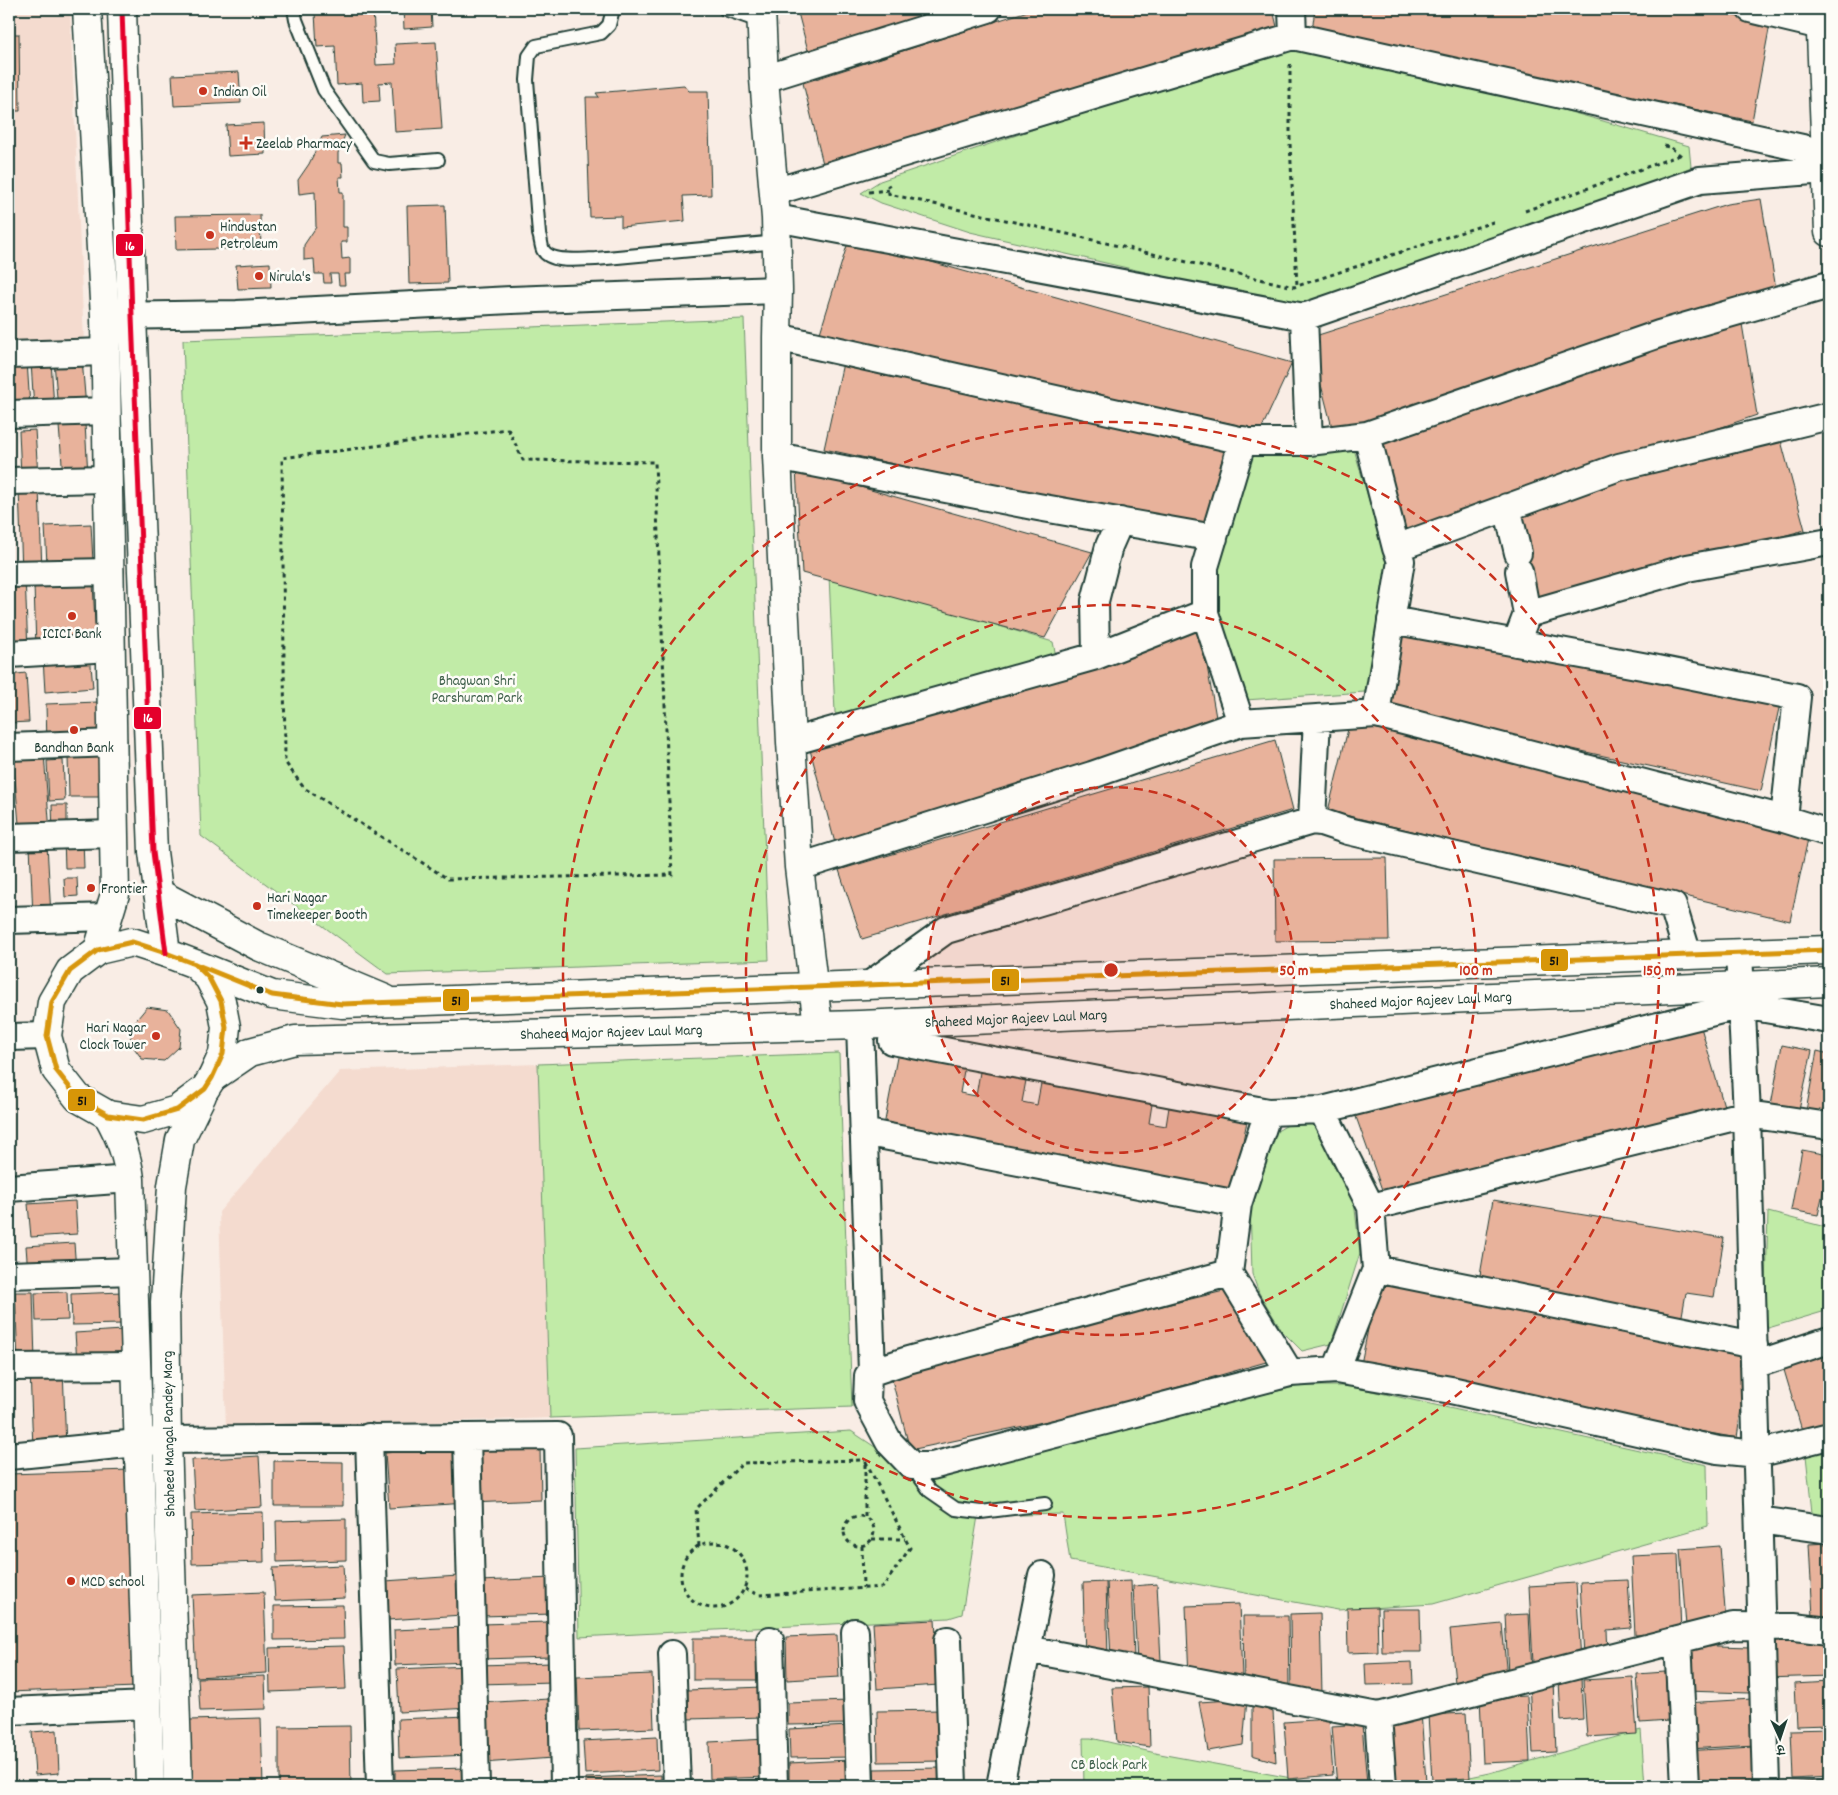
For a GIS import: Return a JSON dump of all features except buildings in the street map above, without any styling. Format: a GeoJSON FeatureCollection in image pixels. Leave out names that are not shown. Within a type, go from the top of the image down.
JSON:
{"type":"FeatureCollection","features":[{"type":"Feature","properties":{"kind":"street"},"geometry":{"type":"LineString","coordinates":[[87,9],[105,317],[115,894],[98,950]]}},
{"type":"Feature","properties":{"kind":"street"},"geometry":{"type":"LineString","coordinates":[[122,9],[153,852],[166,953]]}},
{"type":"Feature","properties":{"kind":"street"},"geometry":{"type":"LineString","coordinates":[[764,79],[988,9]]}},
{"type":"Feature","properties":{"kind":"street"},"geometry":{"type":"LineString","coordinates":[[1292,9],[1293,36]]}},
{"type":"Feature","properties":{"kind":"street"},"geometry":{"type":"LineString","coordinates":[[1750,9],[1823,31],[1829,232]]}},
{"type":"Feature","properties":{"kind":"street"},"geometry":{"type":"LineString","coordinates":[[762,15],[764,79],[776,230],[778,290],[776,337],[777,456],[791,742],[798,867],[818,1026]]}},
{"type":"Feature","properties":{"kind":"street"},"geometry":{"type":"LineString","coordinates":[[774,192],[1293,36],[1826,162]]}},
{"type":"Feature","properties":{"kind":"street"},"geometry":{"type":"LineString","coordinates":[[776,230],[1304,317],[1700,180],[1826,162]]}},
{"type":"Feature","properties":{"kind":"street"},"geometry":{"type":"LineString","coordinates":[[776,337],[1242,440],[1309,442],[1367,435],[1659,334],[1829,284]]}},
{"type":"Feature","properties":{"kind":"street"},"geometry":{"type":"LineString","coordinates":[[105,317],[237,314],[511,300],[778,290]]}},
{"type":"Feature","properties":{"kind":"street"},"geometry":{"type":"LineString","coordinates":[[1304,317],[1309,442]]}},
{"type":"Feature","properties":{"kind":"street"},"geometry":{"type":"LineString","coordinates":[[9,354],[105,352]]}},
{"type":"Feature","properties":{"kind":"street"},"geometry":{"type":"LineString","coordinates":[[9,414],[107,411]]}},
{"type":"Feature","properties":{"kind":"street"},"geometry":{"type":"LineString","coordinates":[[1396,548],[1619,467],[1829,416]]}},
{"type":"Feature","properties":{"kind":"street"},"geometry":{"type":"LineString","coordinates":[[1367,435],[1400,561],[1376,714]]}},
{"type":"Feature","properties":{"kind":"street"},"geometry":{"type":"LineString","coordinates":[[1241,723],[1206,613],[1205,567],[1242,440]]}},
{"type":"Feature","properties":{"kind":"street"},"geometry":{"type":"LineString","coordinates":[[777,456],[1038,507],[1214,538]]}},
{"type":"Feature","properties":{"kind":"street"},"geometry":{"type":"LineString","coordinates":[[9,481],[108,478]]}},
{"type":"Feature","properties":{"kind":"street"},"geometry":{"type":"LineString","coordinates":[[1508,507],[1527,614],[1516,643]]}},
{"type":"Feature","properties":{"kind":"street"},"geometry":{"type":"LineString","coordinates":[[1096,656],[1095,601],[1109,546],[1120,521]]}},
{"type":"Feature","properties":{"kind":"street"},"geometry":{"type":"LineString","coordinates":[[1527,614],[1687,568],[1829,542]]}},
{"type":"Feature","properties":{"kind":"street"},"geometry":{"type":"LineString","coordinates":[[9,574],[110,572]]}},
{"type":"Feature","properties":{"kind":"street"},"geometry":{"type":"LineString","coordinates":[[791,742],[1096,656],[1206,613]]}},
{"type":"Feature","properties":{"kind":"street"},"geometry":{"type":"LineString","coordinates":[[1391,620],[1797,697],[1784,819]]}},
{"type":"Feature","properties":{"kind":"street"},"geometry":{"type":"LineString","coordinates":[[9,654],[111,648]]}},
{"type":"Feature","properties":{"kind":"street"},"geometry":{"type":"LineString","coordinates":[[798,867],[1092,775],[1241,723],[1376,714],[1784,819],[1829,833]]}},
{"type":"Feature","properties":{"kind":"street"},"geometry":{"type":"LineString","coordinates":[[1312,821],[1317,718]]}},
{"type":"Feature","properties":{"kind":"street"},"geometry":{"type":"LineString","coordinates":[[9,747],[113,743]]}},
{"type":"Feature","properties":{"kind":"street"},"geometry":{"type":"LineString","coordinates":[[869,985],[946,930],[1312,821],[1673,906],[1688,955]]}},
{"type":"Feature","properties":{"kind":"street"},"geometry":{"type":"LineString","coordinates":[[9,837],[113,834]]}},
{"type":"Feature","properties":{"kind":"street"},"geometry":{"type":"LineString","coordinates":[[158,893],[258,946],[392,1002]]}},
{"type":"Feature","properties":{"kind":"street"},"geometry":{"type":"LineString","coordinates":[[9,920],[108,917]]}},
{"type":"Feature","properties":{"kind":"street"},"geometry":{"type":"LineString","coordinates":[[195,964],[208,978],[221,1001],[226,1027],[223,1054],[209,1084],[177,1110],[143,1120],[108,1115],[78,1098],[56,1070],[47,1036],[52,1002],[70,971],[98,950],[132,942],[166,953],[195,964],[272,995],[342,1004],[1829,950]]}},
{"type":"Feature","properties":{"kind":"street"},"geometry":{"type":"LineString","coordinates":[[1739,953],[1747,1114],[1766,1786]]}},
{"type":"Feature","properties":{"kind":"street","name":"Shaheed Major Rajeev Laul Marg"},"geometry":{"type":"LineString","coordinates":[[209,1084],[250,1052],[295,1040],[860,1025],[1742,994],[1829,982]]}},
{"type":"Feature","properties":{"kind":"street"},"geometry":{"type":"LineString","coordinates":[[892,1041],[1268,1112],[1322,1110],[1742,994],[1829,1020]]}},
{"type":"Feature","properties":{"kind":"street"},"geometry":{"type":"LineString","coordinates":[[860,1025],[872,1372]]}},
{"type":"Feature","properties":{"kind":"street"},"geometry":{"type":"LineString","coordinates":[[9,1037],[47,1036]]}},
{"type":"Feature","properties":{"kind":"street","name":"Shaheed Mangal Pandey Marg"},"geometry":{"type":"LineString","coordinates":[[178,1786],[167,1440],[166,1302],[172,1186],[180,1140],[209,1084]]}},
{"type":"Feature","properties":{"kind":"street"},"geometry":{"type":"LineString","coordinates":[[1322,1110],[1371,1207],[1376,1269],[1336,1370]]}},
{"type":"Feature","properties":{"kind":"street"},"geometry":{"type":"LineString","coordinates":[[1268,1112],[1238,1204],[1229,1273],[1290,1373]]}},
{"type":"Feature","properties":{"kind":"street"},"geometry":{"type":"LineString","coordinates":[[1371,1207],[1747,1114],[1829,1126]]}},
{"type":"Feature","properties":{"kind":"street","name":"Shaheed Mangal Pandey Marg"},"geometry":{"type":"LineString","coordinates":[[108,1115],[120,1137],[128,1159],[130,1179],[150,1786]]}},
{"type":"Feature","properties":{"kind":"street"},"geometry":{"type":"LineString","coordinates":[[863,1132],[1238,1204]]}},
{"type":"Feature","properties":{"kind":"street"},"geometry":{"type":"LineString","coordinates":[[9,1188],[130,1179]]}},
{"type":"Feature","properties":{"kind":"street"},"geometry":{"type":"LineString","coordinates":[[1376,1269],[1754,1355],[1829,1340]]}},
{"type":"Feature","properties":{"kind":"street"},"geometry":{"type":"LineString","coordinates":[[9,1275],[133,1271]]}},
{"type":"Feature","properties":{"kind":"street"},"geometry":{"type":"LineString","coordinates":[[1229,1273],[872,1372],[868,1376],[867,1401],[889,1442],[912,1466],[932,1466],[1290,1373],[1336,1370],[1452,1390],[1718,1450],[1757,1454],[1829,1436]]}},
{"type":"Feature","properties":{"kind":"street"},"geometry":{"type":"LineString","coordinates":[[9,1367],[137,1366]]}},
{"type":"Feature","properties":{"kind":"street"},"geometry":{"type":"LineString","coordinates":[[9,1456],[167,1440],[558,1436],[564,1786]]}},
{"type":"Feature","properties":{"kind":"street"},"geometry":{"type":"LineString","coordinates":[[369,1437],[380,1786]]}},
{"type":"Feature","properties":{"kind":"street"},"geometry":{"type":"LineString","coordinates":[[467,1437],[476,1786]]}},
{"type":"Feature","properties":{"kind":"street"},"geometry":{"type":"LineString","coordinates":[[1759,1520],[1829,1530]]}},
{"type":"Feature","properties":{"kind":"street"},"geometry":{"type":"LineString","coordinates":[[1000,1786],[1042,1575]]}},
{"type":"Feature","properties":{"kind":"street"},"geometry":{"type":"LineString","coordinates":[[1027,1649],[1378,1716],[1733,1626],[1762,1626],[1829,1631]]}},
{"type":"Feature","properties":{"kind":"street"},"geometry":{"type":"LineString","coordinates":[[856,1632],[860,1786]]}},
{"type":"Feature","properties":{"kind":"street"},"geometry":{"type":"LineString","coordinates":[[770,1640],[774,1786]]}},
{"type":"Feature","properties":{"kind":"street"},"geometry":{"type":"LineString","coordinates":[[948,1640],[953,1786]]}},
{"type":"Feature","properties":{"kind":"street"},"geometry":{"type":"LineString","coordinates":[[1678,1640],[1684,1786]]}},
{"type":"Feature","properties":{"kind":"street"},"geometry":{"type":"LineString","coordinates":[[672,1654],[677,1786]]}},
{"type":"Feature","properties":{"kind":"street"},"geometry":{"type":"LineString","coordinates":[[9,1712],[148,1705]]}},
{"type":"Feature","properties":{"kind":"street"},"geometry":{"type":"LineString","coordinates":[[1378,1716],[1383,1786]]}},
{"type":"Feature","properties":{"kind":"lane"},"geometry":{"type":"LineString","coordinates":[[294,9],[296,20],[324,90],[374,161],[389,164],[438,160]]}},
{"type":"Feature","properties":{"kind":"lane"},"geometry":{"type":"LineString","coordinates":[[612,9],[609,26],[601,33],[536,46],[529,56],[527,80],[539,234],[543,250],[551,258],[567,260],[596,259],[776,230]]}},
{"type":"Feature","properties":{"kind":"lane"},"geometry":{"type":"LineString","coordinates":[[725,9],[762,15]]}},
{"type":"Feature","properties":{"kind":"lane"},"geometry":{"type":"LineString","coordinates":[[912,1466],[930,1490],[956,1509],[981,1512],[1045,1504]]}},
{"type":"Feature","properties":{"kind":"path"},"geometry":{"type":"LineString","coordinates":[[1290,63],[1290,143],[1297,286]]}},
{"type":"Feature","properties":{"kind":"path"},"geometry":{"type":"LineString","coordinates":[[1524,211],[1680,155],[1670,147],[1660,145]]}},
{"type":"Feature","properties":{"kind":"path"},"geometry":{"type":"LineString","coordinates":[[897,182],[888,186],[889,194],[1294,287],[1497,221]]}},
{"type":"Feature","properties":{"kind":"path"},"geometry":{"type":"LineString","coordinates":[[508,429],[523,460],[655,462],[672,875],[448,880],[304,788],[285,762],[282,458],[508,429]]}},
{"type":"Feature","properties":{"kind":"path"},"geometry":{"type":"LineString","coordinates":[[865,1460],[865,1516],[873,1524],[875,1530],[872,1539]]}},
{"type":"Feature","properties":{"kind":"path"},"geometry":{"type":"LineString","coordinates":[[745,1589],[759,1595],[883,1587],[910,1548],[865,1460]]}},
{"type":"Feature","properties":{"kind":"path"},"geometry":{"type":"LineString","coordinates":[[699,1546],[696,1509],[742,1463],[865,1460]]}},
{"type":"Feature","properties":{"kind":"path"},"geometry":{"type":"LineString","coordinates":[[865,1516],[853,1516],[845,1525],[844,1531],[849,1542],[854,1545],[862,1546],[872,1539],[905,1539]]}},
{"type":"Feature","properties":{"kind":"path"},"geometry":{"type":"LineString","coordinates":[[717,1542],[730,1546],[740,1554],[746,1565],[748,1578],[745,1589],[736,1600],[724,1606],[712,1608],[699,1604],[689,1596],[682,1585],[681,1572],[685,1560],[693,1550],[704,1543],[717,1542]]}},
{"type":"Feature","properties":{"kind":"path"},"geometry":{"type":"LineString","coordinates":[[862,1546],[863,1588]]}},
{"type":"Feature","properties":{"kind":"shaded area"},"geometry":{"type":"Polygon","coordinates":[[[9,9],[70,9],[84,342],[9,344],[9,9]]]}},
{"type":"Feature","properties":{"kind":"shaded area"},"geometry":{"type":"Polygon","coordinates":[[[538,1064],[550,1418],[226,1429],[219,1212],[340,1071],[538,1064]]]}},
{"type":"Feature","properties":{"kind":"green space"},"geometry":{"type":"Polygon","coordinates":[[[1290,43],[1436,75],[1689,146],[1691,167],[1597,206],[1298,307],[970,232],[881,203],[861,193],[880,181],[1290,43]]]}},
{"type":"Feature","properties":{"kind":"green space","name":"Bhagwan Shri Parshuram Park"},"geometry":{"type":"Polygon","coordinates":[[[744,319],[769,960],[388,974],[201,836],[183,340],[744,319]]]}},
{"type":"Feature","properties":{"kind":"green space"},"geometry":{"type":"Polygon","coordinates":[[[1354,449],[1388,565],[1365,692],[1245,700],[1217,613],[1213,566],[1251,453],[1354,449]]]}},
{"type":"Feature","properties":{"kind":"green space"},"geometry":{"type":"Polygon","coordinates":[[[829,575],[1053,642],[1057,661],[843,717],[835,713],[829,575]]]}},
{"type":"Feature","properties":{"kind":"green space"},"geometry":{"type":"Polygon","coordinates":[[[839,1053],[852,1407],[550,1418],[538,1064],[839,1053]]]}},
{"type":"Feature","properties":{"kind":"green space"},"geometry":{"type":"Polygon","coordinates":[[[1302,1117],[1326,1135],[1353,1192],[1360,1253],[1331,1344],[1302,1351],[1282,1331],[1259,1293],[1252,1274],[1249,1165],[1270,1135],[1302,1117]]]}},
{"type":"Feature","properties":{"kind":"green space"},"geometry":{"type":"Polygon","coordinates":[[[1768,1212],[1829,1228],[1829,1310],[1765,1329],[1768,1212]]]}},
{"type":"Feature","properties":{"kind":"green space"},"geometry":{"type":"Polygon","coordinates":[[[1299,1386],[1349,1386],[1707,1465],[1708,1526],[1433,1604],[1338,1610],[1070,1561],[1063,1514],[978,1516],[962,1614],[949,1618],[579,1637],[575,1448],[851,1431],[923,1479],[944,1468],[1299,1386]]]}},
{"type":"Feature","properties":{"kind":"green space"},"geometry":{"type":"Polygon","coordinates":[[[1829,1439],[1829,1525],[1813,1522],[1805,1446],[1829,1439]]]}},
{"type":"Feature","properties":{"kind":"green space"},"geometry":{"type":"Polygon","coordinates":[[[1641,1730],[1645,1786],[1428,1786],[1489,1773],[1641,1730]]]}},
{"type":"Feature","properties":{"kind":"green space","name":"CB Block Park"},"geometry":{"type":"Polygon","coordinates":[[[1083,1738],[1091,1738],[1160,1754],[1335,1786],[1084,1786],[1083,1738]]]}},
{"type":"Feature","properties":{"kind":"transit line","name":"16"},"geometry":{"type":"LineString","coordinates":[[122,9],[153,852],[166,953]]}},
{"type":"Feature","properties":{"kind":"transit line","name":"51"},"geometry":{"type":"LineString","coordinates":[[195,964],[209,978],[221,1001],[226,1027],[223,1054],[205,1089],[177,1110],[143,1120],[108,1115],[78,1098],[56,1070],[47,1036],[52,1002],[70,971],[98,950],[132,942],[166,953],[195,964],[272,995],[342,1004],[1829,950]]}},
{"type":"Feature","properties":{"kind":"place","name":"Indian Oil"},"geometry":{"type":"Point","coordinates":[203,91]}},
{"type":"Feature","properties":{"kind":"place","name":"Zeelab Pharmacy"},"geometry":{"type":"Point","coordinates":[246,143]}},
{"type":"Feature","properties":{"kind":"place","name":"Hindustan Petroleum"},"geometry":{"type":"Point","coordinates":[210,235]}},
{"type":"Feature","properties":{"kind":"place","name":"Nirula's"},"geometry":{"type":"Point","coordinates":[259,276]}},
{"type":"Feature","properties":{"kind":"place","name":"ICICI Bank"},"geometry":{"type":"Point","coordinates":[72,616]}},
{"type":"Feature","properties":{"kind":"place","name":"Bandhan Bank"},"geometry":{"type":"Point","coordinates":[74,730]}},
{"type":"Feature","properties":{"kind":"place","name":"Frontier"},"geometry":{"type":"Point","coordinates":[91,888]}},
{"type":"Feature","properties":{"kind":"place","name":"Hari Nagar Timekeeper Booth"},"geometry":{"type":"Point","coordinates":[257,906]}},
{"type":"Feature","properties":{"kind":"place","name":"Hari Nagar Clock Tower"},"geometry":{"type":"Point","coordinates":[156,1036]}},
{"type":"Feature","properties":{"kind":"place","name":"MCD school"},"geometry":{"type":"Point","coordinates":[71,1581]}}]}
